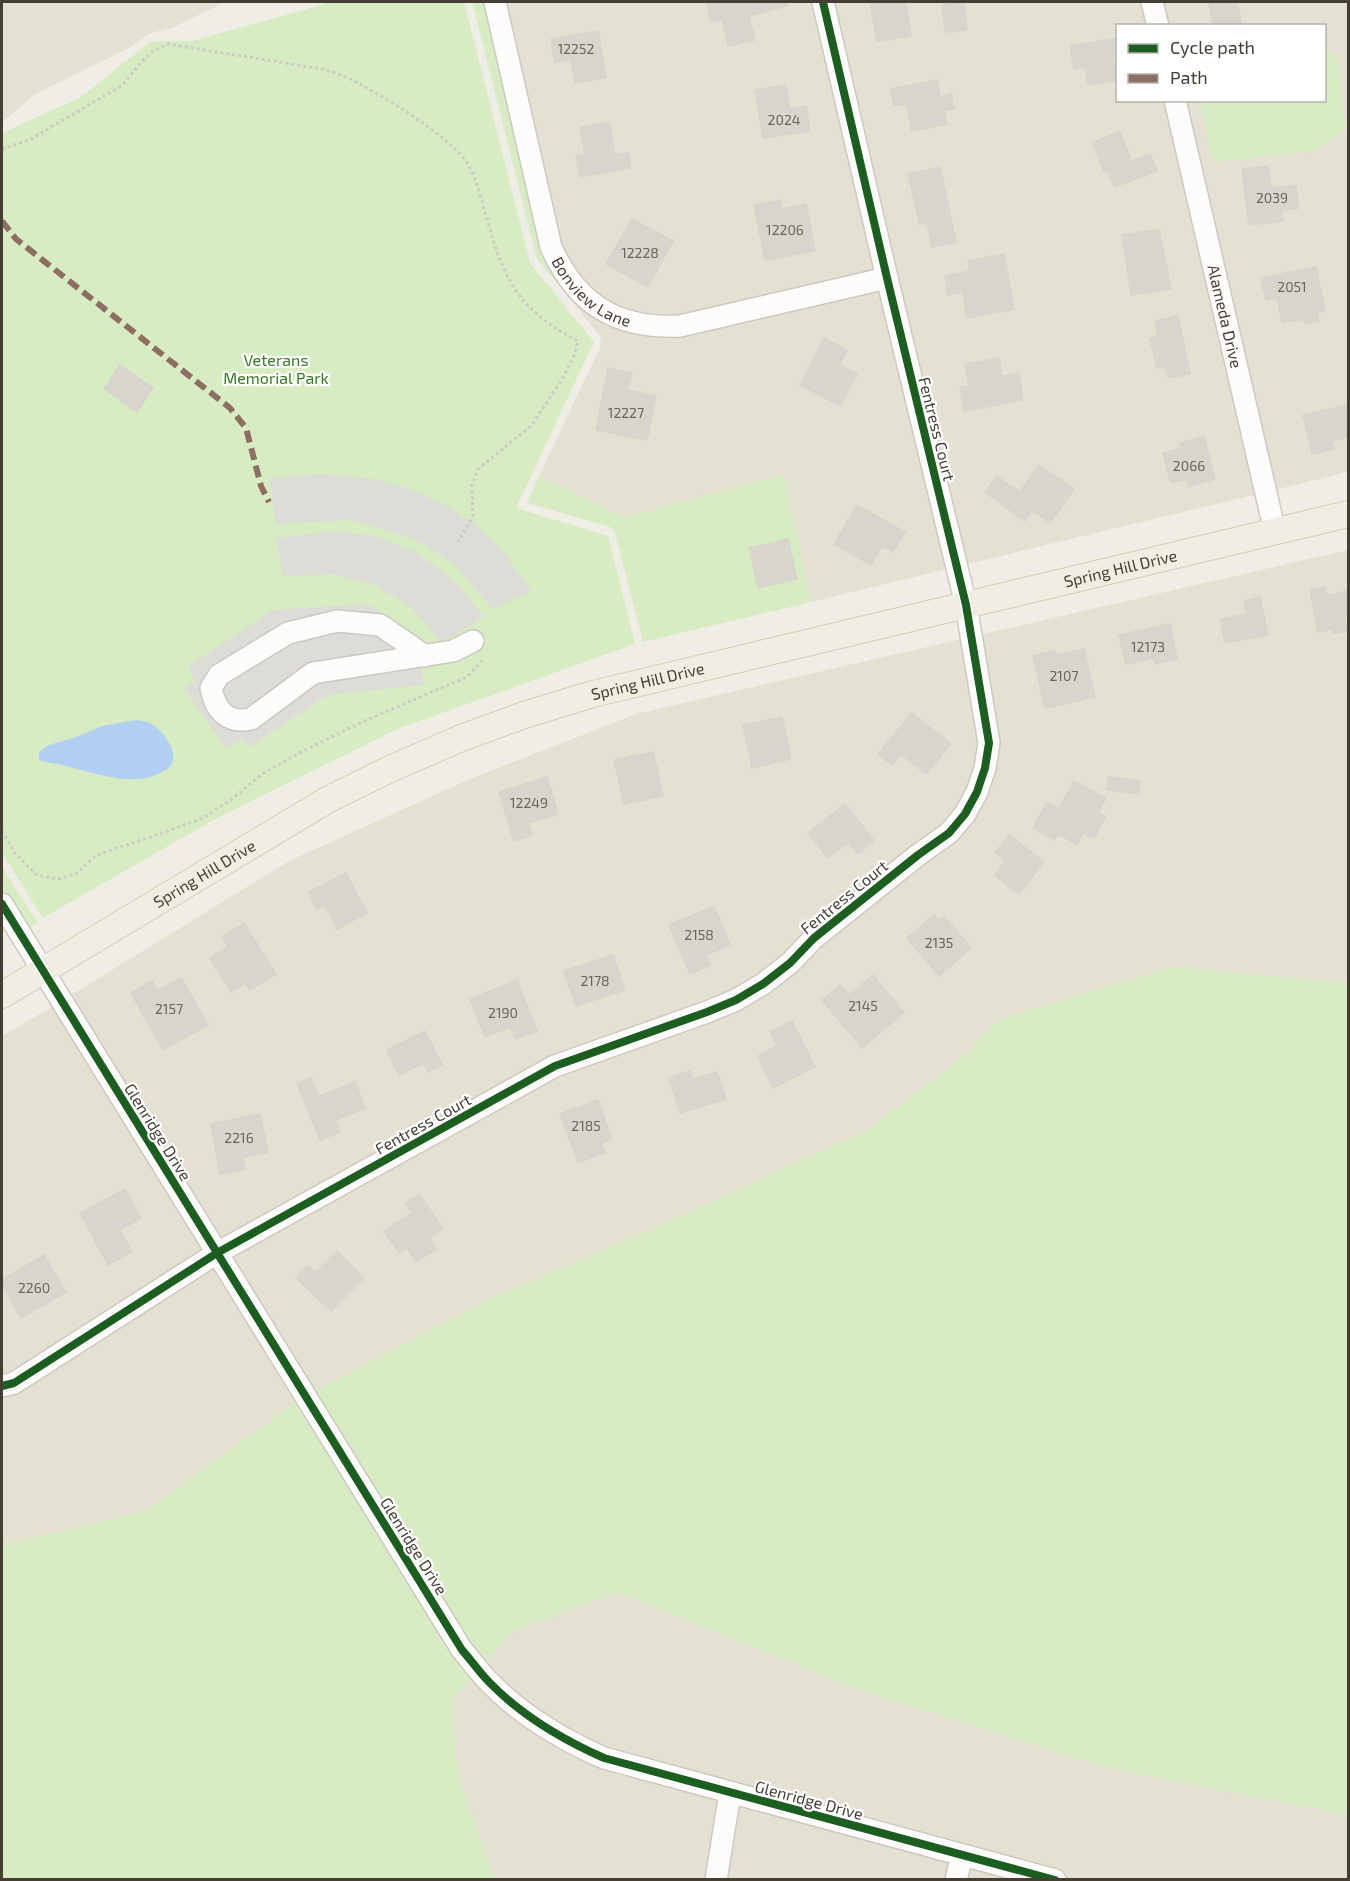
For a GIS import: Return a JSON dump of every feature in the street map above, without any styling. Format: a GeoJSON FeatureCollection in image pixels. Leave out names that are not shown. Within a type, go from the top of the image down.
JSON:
{"type":"FeatureCollection","features":[{"type":"Feature","properties":{"kind":"main road","name":"Spring Hill Drive"},"geometry":{"type":"LineString","coordinates":[[2,995],[329,799],[390,768],[524,715],[593,694],[1348,514]]}},
{"type":"Feature","properties":{"kind":"street","name":"Bonview Lane"},"geometry":{"type":"LineString","coordinates":[[495,2],[551,247],[570,281],[582,295],[599,308],[637,324],[658,327],[680,326],[887,278]]}},
{"type":"Feature","properties":{"kind":"street","name":"Fentress Court"},"geometry":{"type":"LineString","coordinates":[[2,1386],[14,1383],[217,1253],[555,1066],[707,1012],[736,1000],[763,984],[790,963],[814,938],[948,833],[965,814],[986,768],[989,743],[966,605],[823,2]]}},
{"type":"Feature","properties":{"kind":"street"},"geometry":{"type":"LineString","coordinates":[[1152,2],[1158,24]]}},
{"type":"Feature","properties":{"kind":"street","name":"Alameda Drive"},"geometry":{"type":"LineString","coordinates":[[1175,102],[1275,532]]}},
{"type":"Feature","properties":{"kind":"street"},"geometry":{"type":"LineString","coordinates":[[425,656],[380,625],[337,621],[288,633],[219,675],[211,688],[214,702],[228,717],[240,721],[251,719],[313,673],[425,656],[453,651],[473,641]]}},
{"type":"Feature","properties":{"kind":"street","name":"Glenridge Drive"},"geometry":{"type":"LineString","coordinates":[[2,904],[462,1650],[488,1681],[515,1707],[548,1731],[576,1746],[628,1766],[1055,1880]]}},
{"type":"Feature","properties":{"kind":"street"},"geometry":{"type":"LineString","coordinates":[[716,1880],[730,1793]]}},
{"type":"Feature","properties":{"kind":"street"},"geometry":{"type":"LineString","coordinates":[[956,1880],[962,1855]]}},
{"type":"Feature","properties":{"kind":"path"},"geometry":{"type":"LineString","coordinates":[[2,149],[29,140],[121,86],[152,50],[168,44],[322,69],[342,75],[425,124],[458,150],[478,187],[496,253],[522,301],[535,314],[578,341],[574,356],[562,378],[531,426],[478,468],[472,485],[473,516],[458,542]]}},
{"type":"Feature","properties":{"kind":"path"},"geometry":{"type":"LineString","coordinates":[[2,831],[14,852],[38,875],[58,879],[76,874],[96,855],[202,818],[232,799],[262,774],[362,722],[467,677],[483,660]]}},
{"type":"Feature","properties":{"kind":"shaded area"},"geometry":{"type":"Polygon","coordinates":[[[2,2],[225,2],[172,28],[150,33],[129,48],[37,93],[2,122],[2,2]]]}},
{"type":"Feature","properties":{"kind":"shaded area"},"geometry":{"type":"Polygon","coordinates":[[[489,2],[1348,2],[1348,472],[811,602],[784,475],[623,517],[539,476],[601,346],[600,336],[563,290],[557,259],[489,2]]]}},
{"type":"Feature","properties":{"kind":"shaded area"},"geometry":{"type":"Polygon","coordinates":[[[323,474],[375,479],[404,487],[441,503],[469,520],[500,547],[531,591],[492,609],[454,564],[420,542],[352,520],[276,524],[269,478],[323,474]]]}},
{"type":"Feature","properties":{"kind":"shaded area"},"geometry":{"type":"Polygon","coordinates":[[[338,531],[378,537],[416,552],[452,579],[484,617],[442,642],[410,606],[373,584],[332,574],[283,577],[276,538],[338,531]]]}},
{"type":"Feature","properties":{"kind":"shaded area"},"geometry":{"type":"Polygon","coordinates":[[[1348,550],[1348,983],[1172,967],[997,1020],[969,1052],[867,1130],[668,1222],[492,1298],[302,1397],[145,1511],[2,1545],[2,1036],[289,861],[470,779],[636,714],[1348,550]]]}},
{"type":"Feature","properties":{"kind":"shaded area"},"geometry":{"type":"Polygon","coordinates":[[[367,604],[408,629],[419,643],[424,685],[327,695],[249,747],[243,739],[226,748],[183,688],[195,681],[188,666],[273,610],[367,604]]]}},
{"type":"Feature","properties":{"kind":"shaded area"},"geometry":{"type":"Polygon","coordinates":[[[618,1592],[854,1688],[1105,1767],[1348,1815],[1348,1879],[495,1879],[458,1777],[453,1698],[514,1630],[618,1592]]]}},
{"type":"Feature","properties":{"kind":"green space","name":"Veterans Memorial Park"},"geometry":{"type":"Polygon","coordinates":[[[332,2],[464,2],[530,263],[594,342],[516,508],[608,536],[635,644],[397,729],[210,822],[43,918],[2,853],[2,133],[81,97],[151,41],[192,41],[332,2]]]}},
{"type":"Feature","properties":{"kind":"green space"},"geometry":{"type":"Polygon","coordinates":[[[472,2],[489,2],[557,259],[563,290],[537,259],[472,2]]]}},
{"type":"Feature","properties":{"kind":"green space"},"geometry":{"type":"Polygon","coordinates":[[[1326,47],[1337,60],[1346,129],[1314,151],[1213,162],[1200,102],[1326,102],[1326,47]]]}},
{"type":"Feature","properties":{"kind":"green space"},"geometry":{"type":"Polygon","coordinates":[[[784,475],[811,602],[643,642],[615,533],[610,527],[527,503],[539,476],[623,517],[784,475]]]}},
{"type":"Feature","properties":{"kind":"green space"},"geometry":{"type":"Polygon","coordinates":[[[2,867],[38,923],[17,936],[2,908],[2,867]]]}},
{"type":"Feature","properties":{"kind":"green space"},"geometry":{"type":"Polygon","coordinates":[[[1172,967],[1348,983],[1348,1815],[1105,1767],[854,1688],[618,1592],[514,1630],[453,1698],[458,1777],[495,1879],[2,1879],[2,1545],[145,1511],[302,1397],[492,1298],[668,1222],[867,1130],[969,1052],[997,1020],[1172,967]]]}},
{"type":"Feature","properties":{"kind":"water"},"geometry":{"type":"Polygon","coordinates":[[[136,720],[148,722],[161,731],[173,751],[172,764],[155,775],[142,779],[115,778],[39,760],[39,752],[49,745],[102,726],[136,720]]]}},
{"type":"Feature","properties":{"kind":"building"},"geometry":{"type":"Polygon","coordinates":[[[786,2],[787,6],[749,16],[755,40],[728,46],[722,20],[711,22],[707,4],[786,2]]]}},
{"type":"Feature","properties":{"kind":"building"},"geometry":{"type":"Polygon","coordinates":[[[870,2],[906,2],[911,36],[877,41],[870,2]]]}},
{"type":"Feature","properties":{"kind":"building"},"geometry":{"type":"Polygon","coordinates":[[[964,2],[967,30],[945,32],[942,5],[964,2]]]}},
{"type":"Feature","properties":{"kind":"building"},"geometry":{"type":"Polygon","coordinates":[[[1209,2],[1237,2],[1242,24],[1213,24],[1209,2]]]}},
{"type":"Feature","properties":{"kind":"building"},"geometry":{"type":"Polygon","coordinates":[[[598,31],[606,78],[575,83],[571,60],[555,62],[551,39],[598,31]]]}},
{"type":"Feature","properties":{"kind":"building"},"geometry":{"type":"Polygon","coordinates":[[[1116,38],[1116,56],[1113,57],[1116,80],[1088,85],[1085,67],[1074,69],[1070,46],[1116,38]]]}},
{"type":"Feature","properties":{"kind":"building"},"geometry":{"type":"Polygon","coordinates":[[[937,80],[940,97],[951,94],[954,109],[944,111],[947,124],[912,131],[907,104],[894,106],[890,89],[937,80]]]}},
{"type":"Feature","properties":{"kind":"building"},"geometry":{"type":"Polygon","coordinates":[[[786,85],[790,109],[806,106],[810,131],[763,138],[755,90],[786,85]]]}},
{"type":"Feature","properties":{"kind":"building"},"geometry":{"type":"Polygon","coordinates":[[[609,122],[615,155],[628,153],[631,168],[580,177],[576,156],[585,155],[580,127],[609,122]]]}},
{"type":"Feature","properties":{"kind":"building"},"geometry":{"type":"Polygon","coordinates":[[[1120,132],[1131,161],[1150,154],[1157,171],[1114,187],[1108,171],[1104,172],[1093,142],[1120,132]]]}},
{"type":"Feature","properties":{"kind":"building"},"geometry":{"type":"Polygon","coordinates":[[[1268,166],[1271,188],[1296,185],[1299,208],[1282,211],[1283,221],[1249,225],[1242,169],[1268,166]]]}},
{"type":"Feature","properties":{"kind":"building"},"geometry":{"type":"Polygon","coordinates":[[[940,167],[956,242],[932,247],[927,223],[920,224],[908,174],[940,167]]]}},
{"type":"Feature","properties":{"kind":"building"},"geometry":{"type":"Polygon","coordinates":[[[780,200],[782,209],[806,204],[815,251],[765,260],[754,205],[780,200]]]}},
{"type":"Feature","properties":{"kind":"building"},"geometry":{"type":"Polygon","coordinates":[[[632,219],[673,241],[648,287],[606,264],[632,219]]]}},
{"type":"Feature","properties":{"kind":"building"},"geometry":{"type":"Polygon","coordinates":[[[1159,229],[1171,289],[1131,295],[1122,235],[1159,229]]]}},
{"type":"Feature","properties":{"kind":"building"},"geometry":{"type":"Polygon","coordinates":[[[1004,254],[1014,309],[967,318],[963,292],[948,295],[945,276],[970,271],[968,261],[1004,254]]]}},
{"type":"Feature","properties":{"kind":"building"},"geometry":{"type":"Polygon","coordinates":[[[1316,267],[1325,311],[1317,313],[1319,321],[1305,324],[1304,319],[1282,323],[1277,298],[1266,300],[1261,278],[1316,267]]]}},
{"type":"Feature","properties":{"kind":"building"},"geometry":{"type":"Polygon","coordinates":[[[1178,316],[1190,374],[1168,378],[1165,367],[1157,368],[1150,338],[1158,336],[1155,321],[1178,316]]]}},
{"type":"Feature","properties":{"kind":"building"},"geometry":{"type":"Polygon","coordinates":[[[824,338],[847,350],[840,365],[857,373],[841,406],[800,385],[824,338]]]}},
{"type":"Feature","properties":{"kind":"building"},"geometry":{"type":"Polygon","coordinates":[[[999,358],[1002,376],[1019,373],[1023,400],[964,411],[960,387],[969,386],[965,364],[999,358]]]}},
{"type":"Feature","properties":{"kind":"building"},"geometry":{"type":"Polygon","coordinates":[[[120,365],[153,388],[137,412],[104,389],[120,365]]]}},
{"type":"Feature","properties":{"kind":"building"},"geometry":{"type":"Polygon","coordinates":[[[608,368],[632,373],[628,390],[656,396],[647,440],[596,430],[608,368]]]}},
{"type":"Feature","properties":{"kind":"building"},"geometry":{"type":"Polygon","coordinates":[[[1348,405],[1348,437],[1332,441],[1334,449],[1312,454],[1303,415],[1348,405]]]}},
{"type":"Feature","properties":{"kind":"building"},"geometry":{"type":"Polygon","coordinates":[[[1204,436],[1215,479],[1189,486],[1187,479],[1171,483],[1163,453],[1181,448],[1180,443],[1204,436]]]}},
{"type":"Feature","properties":{"kind":"building"},"geometry":{"type":"Polygon","coordinates":[[[1039,465],[1074,489],[1050,523],[1032,510],[1025,521],[985,492],[996,476],[1020,492],[1039,465]]]}},
{"type":"Feature","properties":{"kind":"building"},"geometry":{"type":"Polygon","coordinates":[[[857,505],[905,532],[893,552],[882,546],[871,565],[834,544],[857,505]]]}},
{"type":"Feature","properties":{"kind":"building"},"geometry":{"type":"Polygon","coordinates":[[[788,539],[797,579],[758,588],[749,548],[788,539]]]}},
{"type":"Feature","properties":{"kind":"building"},"geometry":{"type":"Polygon","coordinates":[[[1325,587],[1327,596],[1348,591],[1348,615],[1344,616],[1347,631],[1333,634],[1332,629],[1318,632],[1310,590],[1325,587]]]}},
{"type":"Feature","properties":{"kind":"building"},"geometry":{"type":"Polygon","coordinates":[[[1260,597],[1268,635],[1225,643],[1220,619],[1247,614],[1244,601],[1260,597]]]}},
{"type":"Feature","properties":{"kind":"building"},"geometry":{"type":"Polygon","coordinates":[[[1170,624],[1177,659],[1155,664],[1154,658],[1126,664],[1119,635],[1170,624]]]}},
{"type":"Feature","properties":{"kind":"building"},"geometry":{"type":"Polygon","coordinates":[[[1084,649],[1095,697],[1045,708],[1033,656],[1055,651],[1056,655],[1084,649]]]}},
{"type":"Feature","properties":{"kind":"building"},"geometry":{"type":"Polygon","coordinates":[[[912,713],[951,744],[926,774],[901,754],[892,765],[878,754],[912,713]]]}},
{"type":"Feature","properties":{"kind":"building"},"geometry":{"type":"Polygon","coordinates":[[[782,717],[791,759],[752,768],[743,725],[782,717]]]}},
{"type":"Feature","properties":{"kind":"building"},"geometry":{"type":"Polygon","coordinates":[[[653,752],[663,796],[624,804],[614,760],[653,752]]]}},
{"type":"Feature","properties":{"kind":"building"},"geometry":{"type":"Polygon","coordinates":[[[547,777],[558,814],[528,823],[532,835],[514,841],[499,792],[547,777]]]}},
{"type":"Feature","properties":{"kind":"building"},"geometry":{"type":"Polygon","coordinates":[[[1108,777],[1140,781],[1138,794],[1107,790],[1108,777]]]}},
{"type":"Feature","properties":{"kind":"building"},"geometry":{"type":"Polygon","coordinates":[[[1074,781],[1106,798],[1098,813],[1105,817],[1094,838],[1083,833],[1077,844],[1058,834],[1054,840],[1033,828],[1047,802],[1059,809],[1074,781]]]}},
{"type":"Feature","properties":{"kind":"building"},"geometry":{"type":"Polygon","coordinates":[[[845,804],[874,841],[858,854],[848,843],[828,858],[808,833],[845,804]]]}},
{"type":"Feature","properties":{"kind":"building"},"geometry":{"type":"Polygon","coordinates":[[[1009,835],[1044,862],[1019,894],[995,875],[1005,861],[995,853],[1009,835]]]}},
{"type":"Feature","properties":{"kind":"building"},"geometry":{"type":"Polygon","coordinates":[[[346,873],[367,913],[337,929],[325,905],[317,909],[309,892],[346,873]]]}},
{"type":"Feature","properties":{"kind":"building"},"geometry":{"type":"Polygon","coordinates":[[[714,906],[730,945],[706,955],[710,965],[690,974],[669,925],[714,906]]]}},
{"type":"Feature","properties":{"kind":"building"},"geometry":{"type":"Polygon","coordinates":[[[934,915],[938,921],[944,916],[971,948],[939,976],[907,938],[934,915]]]}},
{"type":"Feature","properties":{"kind":"building"},"geometry":{"type":"Polygon","coordinates":[[[244,923],[276,974],[250,990],[245,983],[231,992],[210,958],[228,947],[222,937],[244,923]]]}},
{"type":"Feature","properties":{"kind":"building"},"geometry":{"type":"Polygon","coordinates":[[[613,955],[625,990],[576,1006],[564,971],[613,955]]]}},
{"type":"Feature","properties":{"kind":"building"},"geometry":{"type":"Polygon","coordinates":[[[873,975],[904,1013],[862,1048],[822,1000],[840,985],[849,995],[873,975]]]}},
{"type":"Feature","properties":{"kind":"building"},"geometry":{"type":"Polygon","coordinates":[[[181,978],[208,1025],[163,1050],[131,993],[152,981],[157,991],[181,978]]]}},
{"type":"Feature","properties":{"kind":"building"},"geometry":{"type":"Polygon","coordinates":[[[517,980],[537,1031],[515,1039],[510,1027],[485,1037],[470,999],[517,980]]]}},
{"type":"Feature","properties":{"kind":"building"},"geometry":{"type":"Polygon","coordinates":[[[792,1021],[815,1067],[773,1088],[758,1056],[777,1046],[770,1032],[792,1021]]]}},
{"type":"Feature","properties":{"kind":"building"},"geometry":{"type":"Polygon","coordinates":[[[425,1031],[442,1065],[428,1072],[424,1063],[399,1075],[387,1050],[425,1031]]]}},
{"type":"Feature","properties":{"kind":"building"},"geometry":{"type":"Polygon","coordinates":[[[690,1071],[693,1079],[717,1072],[726,1099],[680,1113],[669,1078],[690,1071]]]}},
{"type":"Feature","properties":{"kind":"building"},"geometry":{"type":"Polygon","coordinates":[[[311,1078],[319,1096],[355,1082],[365,1108],[336,1120],[340,1132],[320,1140],[297,1084],[311,1078]]]}},
{"type":"Feature","properties":{"kind":"building"},"geometry":{"type":"Polygon","coordinates":[[[598,1100],[612,1139],[601,1143],[605,1153],[578,1162],[560,1114],[598,1100]]]}},
{"type":"Feature","properties":{"kind":"building"},"geometry":{"type":"Polygon","coordinates":[[[260,1114],[268,1152],[243,1157],[245,1169],[220,1174],[211,1124],[260,1114]]]}},
{"type":"Feature","properties":{"kind":"building"},"geometry":{"type":"Polygon","coordinates":[[[125,1189],[141,1218],[120,1230],[132,1252],[108,1265],[80,1213],[125,1189]]]}},
{"type":"Feature","properties":{"kind":"building"},"geometry":{"type":"Polygon","coordinates":[[[419,1194],[443,1229],[429,1238],[436,1249],[416,1262],[407,1248],[399,1253],[384,1231],[412,1213],[406,1203],[419,1194]]]}},
{"type":"Feature","properties":{"kind":"building"},"geometry":{"type":"Polygon","coordinates":[[[337,1251],[364,1278],[331,1311],[296,1278],[308,1266],[315,1273],[337,1251]]]}},
{"type":"Feature","properties":{"kind":"building"},"geometry":{"type":"Polygon","coordinates":[[[44,1255],[66,1292],[21,1318],[2,1280],[44,1255]]]}},
{"type":"Feature","properties":{"kind":"marked path"},"geometry":{"type":"LineString","coordinates":[[2,221],[16,239],[230,408],[246,428],[261,486],[269,502]]}},
{"type":"Feature","properties":{"kind":"cycle path"},"geometry":{"type":"LineString","coordinates":[[2,1386],[14,1383],[217,1253],[555,1066],[707,1012],[736,1000],[763,984],[790,963],[814,938],[949,833],[965,814],[977,792],[985,768],[989,743],[966,605],[823,2]]}},
{"type":"Feature","properties":{"kind":"cycle path"},"geometry":{"type":"LineString","coordinates":[[2,904],[462,1650],[485,1678],[502,1694],[543,1726],[604,1758],[1055,1880]]}}]}
